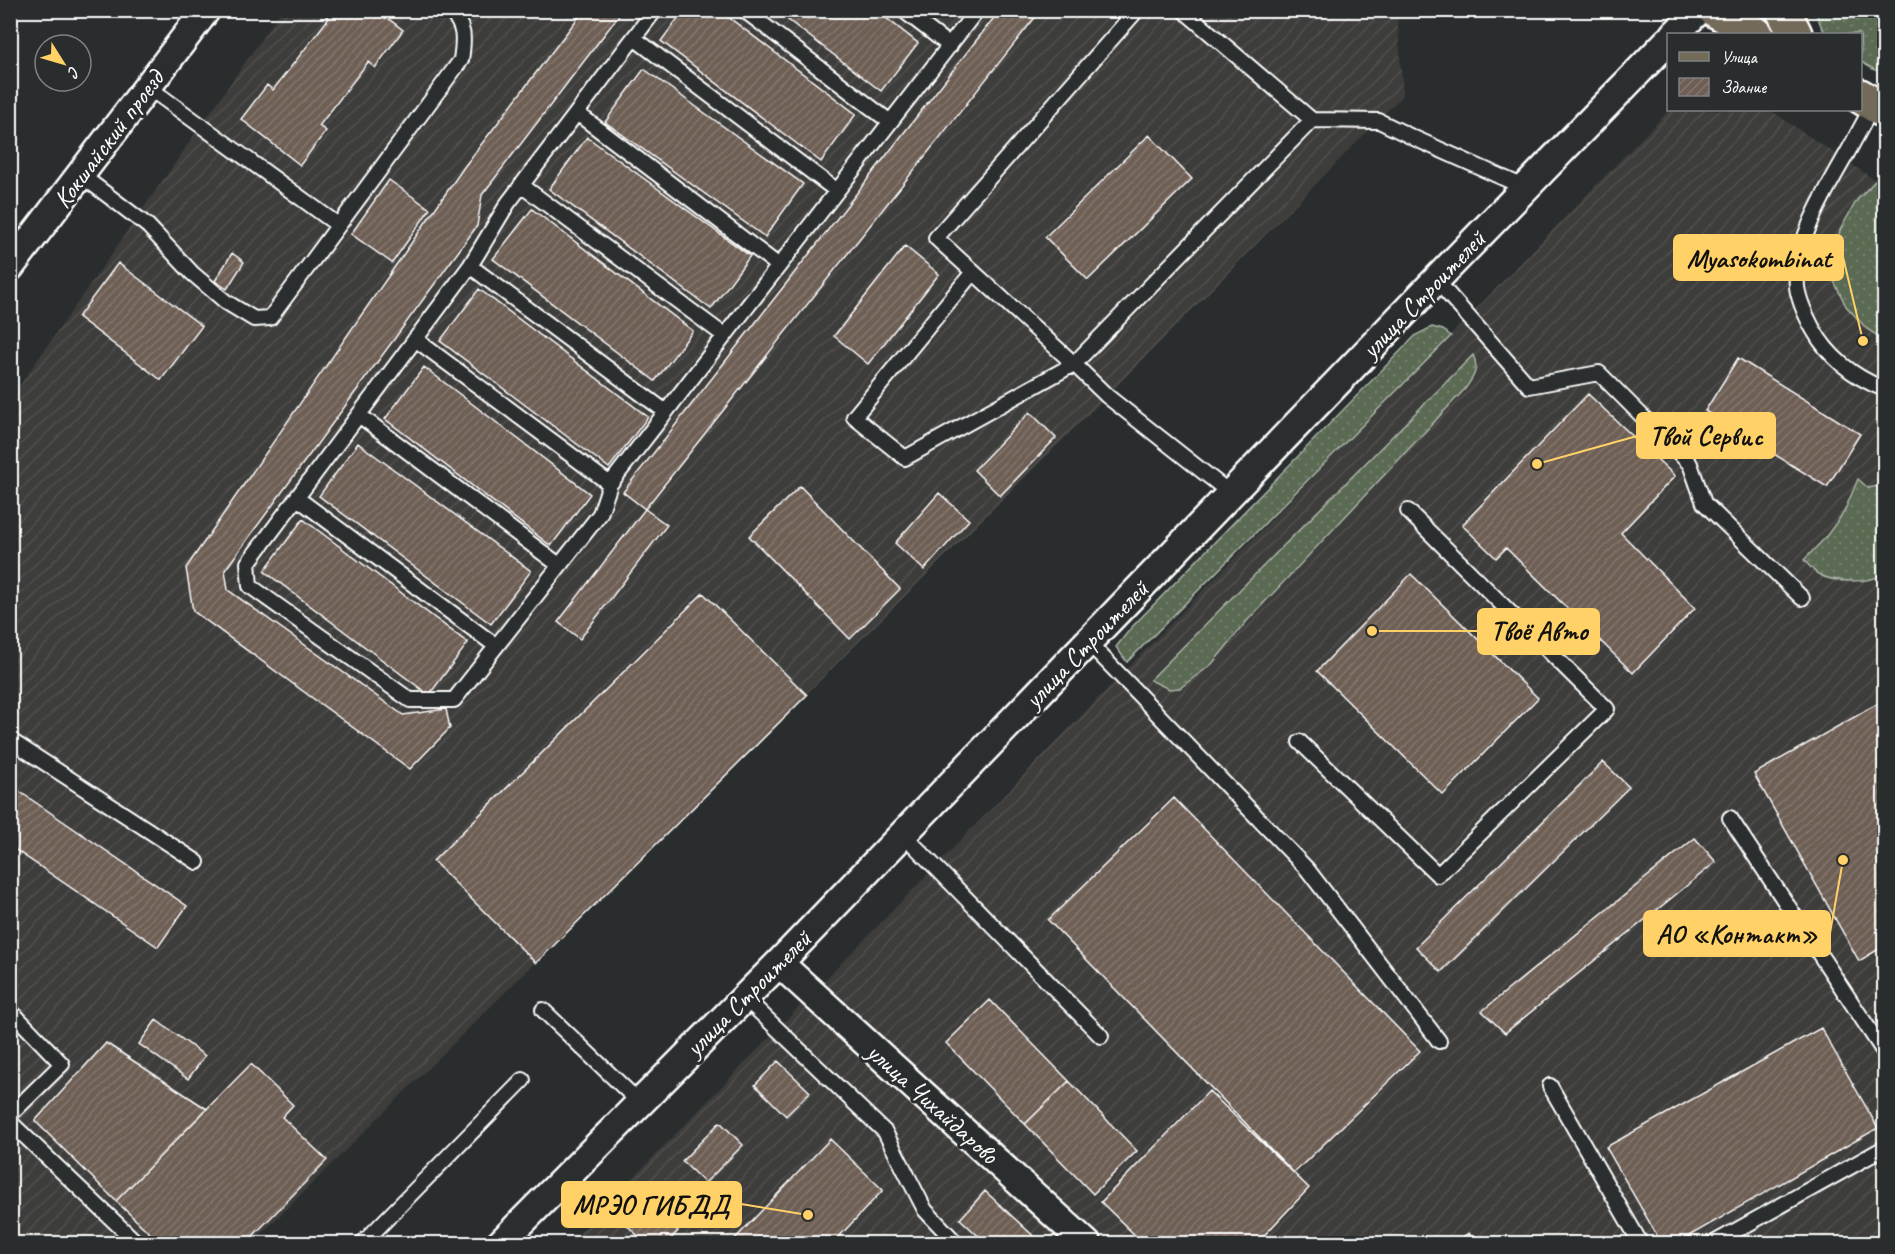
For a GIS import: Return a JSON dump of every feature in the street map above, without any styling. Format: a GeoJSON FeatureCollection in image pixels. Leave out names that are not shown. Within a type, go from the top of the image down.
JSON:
{"type":"FeatureCollection","features":[{"type":"Feature","properties":{"kind":"main road"},"geometry":{"type":"LineString","coordinates":[[1715,10],[1754,33]]}},
{"type":"Feature","properties":{"kind":"main road"},"geometry":{"type":"LineString","coordinates":[[1783,10],[1794,33]]}},
{"type":"Feature","properties":{"kind":"street","name":"Кокшайский проезд"},"geometry":{"type":"LineString","coordinates":[[10,267],[206,10]]}},
{"type":"Feature","properties":{"kind":"street"},"geometry":{"type":"LineString","coordinates":[[1676,33],[1699,10]]}},
{"type":"Feature","properties":{"kind":"street","name":"улица Строителей"},"geometry":{"type":"LineString","coordinates":[[500,1244],[779,963],[1667,42]]}},
{"type":"Feature","properties":{"kind":"street","name":"улица Чихайдарово"},"geometry":{"type":"LineString","coordinates":[[779,963],[1087,1244]]}},
{"type":"Feature","properties":{"kind":"lane"},"geometry":{"type":"LineString","coordinates":[[81,175],[148,226],[192,273],[226,302],[254,319],[270,318],[461,60],[464,36],[457,17],[448,10]]}},
{"type":"Feature","properties":{"kind":"lane"},"geometry":{"type":"LineString","coordinates":[[655,10],[521,185],[470,266],[248,563],[250,586],[410,700],[454,700],[600,514],[610,484],[977,10]]}},
{"type":"Feature","properties":{"kind":"lane"},"geometry":{"type":"LineString","coordinates":[[744,10],[890,122]]}},
{"type":"Feature","properties":{"kind":"lane"},"geometry":{"type":"LineString","coordinates":[[903,10],[950,46]]}},
{"type":"Feature","properties":{"kind":"lane"},"geometry":{"type":"LineString","coordinates":[[1137,10],[936,238],[1074,363],[1107,396],[1230,494]]}},
{"type":"Feature","properties":{"kind":"lane"},"geometry":{"type":"LineString","coordinates":[[1183,10],[1312,120],[1379,121],[1526,188]]}},
{"type":"Feature","properties":{"kind":"lane"},"geometry":{"type":"LineString","coordinates":[[634,38],[837,191]]}},
{"type":"Feature","properties":{"kind":"lane"},"geometry":{"type":"LineString","coordinates":[[148,87],[338,225]]}},
{"type":"Feature","properties":{"kind":"lane"},"geometry":{"type":"LineString","coordinates":[[1876,104],[1822,195],[1799,261],[1797,287],[1804,312],[1821,344],[1845,368],[1867,382],[1884,389]]}},
{"type":"Feature","properties":{"kind":"lane"},"geometry":{"type":"LineString","coordinates":[[576,113],[779,266]]}},
{"type":"Feature","properties":{"kind":"lane"},"geometry":{"type":"LineString","coordinates":[[974,272],[854,417],[906,458],[1074,363],[1312,120]]}},
{"type":"Feature","properties":{"kind":"lane"},"geometry":{"type":"LineString","coordinates":[[521,185],[725,336]]}},
{"type":"Feature","properties":{"kind":"lane"},"geometry":{"type":"LineString","coordinates":[[470,266],[666,412]]}},
{"type":"Feature","properties":{"kind":"lane"},"geometry":{"type":"LineString","coordinates":[[1436,280],[1529,386],[1599,373],[1690,464],[1704,503],[1802,598]]}},
{"type":"Feature","properties":{"kind":"lane"},"geometry":{"type":"LineString","coordinates":[[416,339],[610,484]]}},
{"type":"Feature","properties":{"kind":"lane"},"geometry":{"type":"LineString","coordinates":[[359,415],[559,566]]}},
{"type":"Feature","properties":{"kind":"lane"},"geometry":{"type":"LineString","coordinates":[[297,498],[496,646]]}},
{"type":"Feature","properties":{"kind":"lane"},"geometry":{"type":"LineString","coordinates":[[1300,742],[1438,875],[1607,709],[1408,511]]}},
{"type":"Feature","properties":{"kind":"lane"},"geometry":{"type":"LineString","coordinates":[[1088,642],[1307,869],[1439,1041]]}},
{"type":"Feature","properties":{"kind":"lane"},"geometry":{"type":"LineString","coordinates":[[10,740],[197,862]]}},
{"type":"Feature","properties":{"kind":"lane"},"geometry":{"type":"LineString","coordinates":[[1730,818],[1884,1053]]}},
{"type":"Feature","properties":{"kind":"lane"},"geometry":{"type":"LineString","coordinates":[[903,834],[1101,1036]]}},
{"type":"Feature","properties":{"kind":"lane"},"geometry":{"type":"LineString","coordinates":[[744,998],[885,1132],[925,1210],[957,1244]]}},
{"type":"Feature","properties":{"kind":"lane"},"geometry":{"type":"LineString","coordinates":[[10,1010],[62,1065],[10,1115]]}},
{"type":"Feature","properties":{"kind":"lane"},"geometry":{"type":"LineString","coordinates":[[543,1010],[640,1103]]}},
{"type":"Feature","properties":{"kind":"lane"},"geometry":{"type":"LineString","coordinates":[[362,1244],[523,1080]]}},
{"type":"Feature","properties":{"kind":"lane"},"geometry":{"type":"LineString","coordinates":[[1550,1086],[1641,1244]]}},
{"type":"Feature","properties":{"kind":"lane"},"geometry":{"type":"LineString","coordinates":[[10,1122],[138,1244]]}},
{"type":"Feature","properties":{"kind":"lane"},"geometry":{"type":"LineString","coordinates":[[1712,1244],[1884,1148]]}},
{"type":"Feature","properties":{"kind":"shaded area"},"geometry":{"type":"Polygon","coordinates":[[[281,11],[1397,11],[1403,95],[1107,396],[252,1243],[11,1244],[11,398],[281,11]]]}},
{"type":"Feature","properties":{"kind":"shaded area"},"geometry":{"type":"Polygon","coordinates":[[[1668,111],[1772,111],[1884,186],[1884,1243],[569,1244],[1668,111]]]}},
{"type":"Feature","properties":{"kind":"green space"},"geometry":{"type":"Polygon","coordinates":[[[1815,11],[1884,11],[1884,71],[1875,70],[1862,63],[1862,33],[1827,33],[1822,28],[1815,11]]]}},
{"type":"Feature","properties":{"kind":"green space"},"geometry":{"type":"Polygon","coordinates":[[[1876,180],[1884,186],[1884,340],[1867,329],[1846,306],[1831,275],[1840,230],[1857,200],[1876,180]]]}},
{"type":"Feature","properties":{"kind":"green space"},"geometry":{"type":"Polygon","coordinates":[[[1432,327],[1443,330],[1451,336],[1127,662],[1116,647],[1131,628],[1416,335],[1432,327]]]}},
{"type":"Feature","properties":{"kind":"green space"},"geometry":{"type":"Polygon","coordinates":[[[1473,355],[1476,369],[1465,389],[1247,621],[1212,664],[1180,688],[1169,689],[1150,680],[1473,355]]]}},
{"type":"Feature","properties":{"kind":"green space"},"geometry":{"type":"Polygon","coordinates":[[[1858,479],[1868,488],[1884,485],[1884,573],[1878,577],[1861,581],[1842,581],[1825,577],[1816,573],[1804,560],[1825,538],[1844,512],[1858,479]]]}},
{"type":"Feature","properties":{"kind":"building"},"geometry":{"type":"Polygon","coordinates":[[[324,10],[377,10],[403,30],[375,68],[368,62],[319,126],[326,131],[300,165],[241,119],[267,85],[273,90],[329,18],[322,13],[324,10]]]}},
{"type":"Feature","properties":{"kind":"building"},"geometry":{"type":"Polygon","coordinates":[[[584,10],[623,10],[482,195],[477,226],[225,570],[228,590],[403,715],[446,709],[450,728],[410,769],[193,611],[186,568],[464,167],[584,10]]]}},
{"type":"Feature","properties":{"kind":"building"},"geometry":{"type":"Polygon","coordinates":[[[684,10],[719,10],[856,114],[821,162],[661,41],[684,10]]]}},
{"type":"Feature","properties":{"kind":"building"},"geometry":{"type":"Polygon","coordinates":[[[775,10],[876,10],[918,43],[881,91],[775,10]]]}},
{"type":"Feature","properties":{"kind":"building"},"geometry":{"type":"Polygon","coordinates":[[[1000,10],[1041,10],[645,509],[623,492],[1000,10]]]}},
{"type":"Feature","properties":{"kind":"building"},"geometry":{"type":"Polygon","coordinates":[[[644,69],[803,184],[765,237],[605,122],[644,69]]]}},
{"type":"Feature","properties":{"kind":"building"},"geometry":{"type":"Polygon","coordinates":[[[1149,135],[1192,179],[1088,280],[1045,237],[1149,135]]]}},
{"type":"Feature","properties":{"kind":"building"},"geometry":{"type":"Polygon","coordinates":[[[587,137],[750,256],[711,309],[549,189],[587,137]]]}},
{"type":"Feature","properties":{"kind":"building"},"geometry":{"type":"Polygon","coordinates":[[[389,180],[430,209],[392,263],[351,234],[389,180]]]}},
{"type":"Feature","properties":{"kind":"building"},"geometry":{"type":"Polygon","coordinates":[[[532,209],[693,331],[655,381],[493,259],[532,209]]]}},
{"type":"Feature","properties":{"kind":"building"},"geometry":{"type":"Polygon","coordinates":[[[905,246],[939,274],[868,364],[834,336],[905,246]]]}},
{"type":"Feature","properties":{"kind":"building"},"geometry":{"type":"Polygon","coordinates":[[[232,253],[244,262],[227,289],[215,281],[232,253]]]}},
{"type":"Feature","properties":{"kind":"building"},"geometry":{"type":"Polygon","coordinates":[[[118,263],[202,326],[161,380],[78,317],[118,263]]]}},
{"type":"Feature","properties":{"kind":"building"},"geometry":{"type":"Polygon","coordinates":[[[479,289],[648,417],[609,468],[440,341],[479,289]]]}},
{"type":"Feature","properties":{"kind":"building"},"geometry":{"type":"Polygon","coordinates":[[[1738,358],[1860,434],[1827,487],[1705,411],[1738,358]]]}},
{"type":"Feature","properties":{"kind":"building"},"geometry":{"type":"Polygon","coordinates":[[[424,367],[590,494],[551,546],[385,419],[424,367]]]}},
{"type":"Feature","properties":{"kind":"building"},"geometry":{"type":"Polygon","coordinates":[[[1588,394],[1675,476],[1621,533],[1695,608],[1633,673],[1506,548],[1496,558],[1462,525],[1588,394]]]}},
{"type":"Feature","properties":{"kind":"building"},"geometry":{"type":"Polygon","coordinates":[[[1030,412],[1056,438],[1000,496],[974,470],[1030,412]]]}},
{"type":"Feature","properties":{"kind":"building"},"geometry":{"type":"Polygon","coordinates":[[[358,443],[531,571],[491,624],[319,496],[358,443]]]}},
{"type":"Feature","properties":{"kind":"building"},"geometry":{"type":"Polygon","coordinates":[[[800,486],[900,589],[850,639],[749,536],[800,486]]]}},
{"type":"Feature","properties":{"kind":"building"},"geometry":{"type":"Polygon","coordinates":[[[939,493],[969,520],[924,570],[895,543],[939,493]]]}},
{"type":"Feature","properties":{"kind":"building"},"geometry":{"type":"Polygon","coordinates":[[[645,509],[667,525],[580,639],[558,622],[645,509]]]}},
{"type":"Feature","properties":{"kind":"building"},"geometry":{"type":"Polygon","coordinates":[[[303,519],[468,643],[429,695],[264,571],[303,519]]]}},
{"type":"Feature","properties":{"kind":"building"},"geometry":{"type":"Polygon","coordinates":[[[1411,574],[1538,698],[1443,795],[1317,671],[1411,574]]]}},
{"type":"Feature","properties":{"kind":"building"},"geometry":{"type":"Polygon","coordinates":[[[703,593],[807,695],[536,963],[433,861],[703,593]]]}},
{"type":"Feature","properties":{"kind":"building"},"geometry":{"type":"Polygon","coordinates":[[[1884,700],[1884,946],[1859,961],[1754,774],[1884,700]]]}},
{"type":"Feature","properties":{"kind":"building"},"geometry":{"type":"Polygon","coordinates":[[[1603,762],[1629,787],[1441,972],[1416,947],[1603,762]]]}},
{"type":"Feature","properties":{"kind":"building"},"geometry":{"type":"Polygon","coordinates":[[[10,785],[187,906],[158,947],[10,846],[10,785]]]}},
{"type":"Feature","properties":{"kind":"building"},"geometry":{"type":"Polygon","coordinates":[[[1174,798],[1420,1051],[1294,1173],[1048,920],[1174,798]]]}},
{"type":"Feature","properties":{"kind":"building"},"geometry":{"type":"Polygon","coordinates":[[[1695,838],[1716,862],[1505,1033],[1482,1011],[1695,838]]]}},
{"type":"Feature","properties":{"kind":"building"},"geometry":{"type":"Polygon","coordinates":[[[990,1000],[1069,1081],[1025,1124],[946,1043],[990,1000]]]}},
{"type":"Feature","properties":{"kind":"building"},"geometry":{"type":"Polygon","coordinates":[[[156,1020],[205,1056],[188,1079],[139,1044],[156,1020]]]}},
{"type":"Feature","properties":{"kind":"building"},"geometry":{"type":"Polygon","coordinates":[[[1821,1028],[1878,1128],[1675,1244],[1662,1244],[1606,1147],[1821,1028]]]}},
{"type":"Feature","properties":{"kind":"building"},"geometry":{"type":"Polygon","coordinates":[[[106,1043],[207,1109],[116,1201],[35,1121],[106,1043]]]}},
{"type":"Feature","properties":{"kind":"building"},"geometry":{"type":"Polygon","coordinates":[[[778,1061],[810,1092],[786,1116],[755,1085],[778,1061]]]}},
{"type":"Feature","properties":{"kind":"building"},"geometry":{"type":"Polygon","coordinates":[[[251,1064],[293,1105],[282,1117],[327,1160],[245,1244],[161,1244],[116,1201],[251,1064]]]}},
{"type":"Feature","properties":{"kind":"building"},"geometry":{"type":"Polygon","coordinates":[[[1069,1081],[1137,1151],[1093,1194],[1025,1124],[1069,1081]]]}},
{"type":"Feature","properties":{"kind":"building"},"geometry":{"type":"Polygon","coordinates":[[[1209,1091],[1309,1188],[1256,1244],[1144,1244],[1101,1202],[1209,1091]]]}},
{"type":"Feature","properties":{"kind":"building"},"geometry":{"type":"Polygon","coordinates":[[[720,1122],[743,1145],[705,1183],[682,1161],[720,1122]]]}},
{"type":"Feature","properties":{"kind":"building"},"geometry":{"type":"Polygon","coordinates":[[[830,1139],[883,1190],[832,1244],[730,1244],[830,1139]]]}},
{"type":"Feature","properties":{"kind":"building"},"geometry":{"type":"Polygon","coordinates":[[[985,1191],[1042,1244],[987,1244],[960,1219],[985,1191]]]}},
{"type":"Feature","properties":{"kind":"building"},"geometry":{"type":"Polygon","coordinates":[[[648,1200],[678,1231],[666,1244],[646,1244],[625,1223],[648,1200]]]}},
{"type":"Feature","properties":{"kind":"building"},"geometry":{"type":"Polygon","coordinates":[[[1469,1233],[1476,1244],[1451,1244],[1469,1233]]]}},
{"type":"Feature","properties":{"kind":"place","name":"Myasokombinat"},"geometry":{"type":"Point","coordinates":[1863,341]}},
{"type":"Feature","properties":{"kind":"place","name":"Твой Сервис"},"geometry":{"type":"Point","coordinates":[1537,464]}},
{"type":"Feature","properties":{"kind":"place","name":"Твоё Авто"},"geometry":{"type":"Point","coordinates":[1372,631]}},
{"type":"Feature","properties":{"kind":"place","name":"АО «Контакт»"},"geometry":{"type":"Point","coordinates":[1843,860]}},
{"type":"Feature","properties":{"kind":"place","name":"МРЭО ГИБДД"},"geometry":{"type":"Point","coordinates":[808,1215]}}]}
